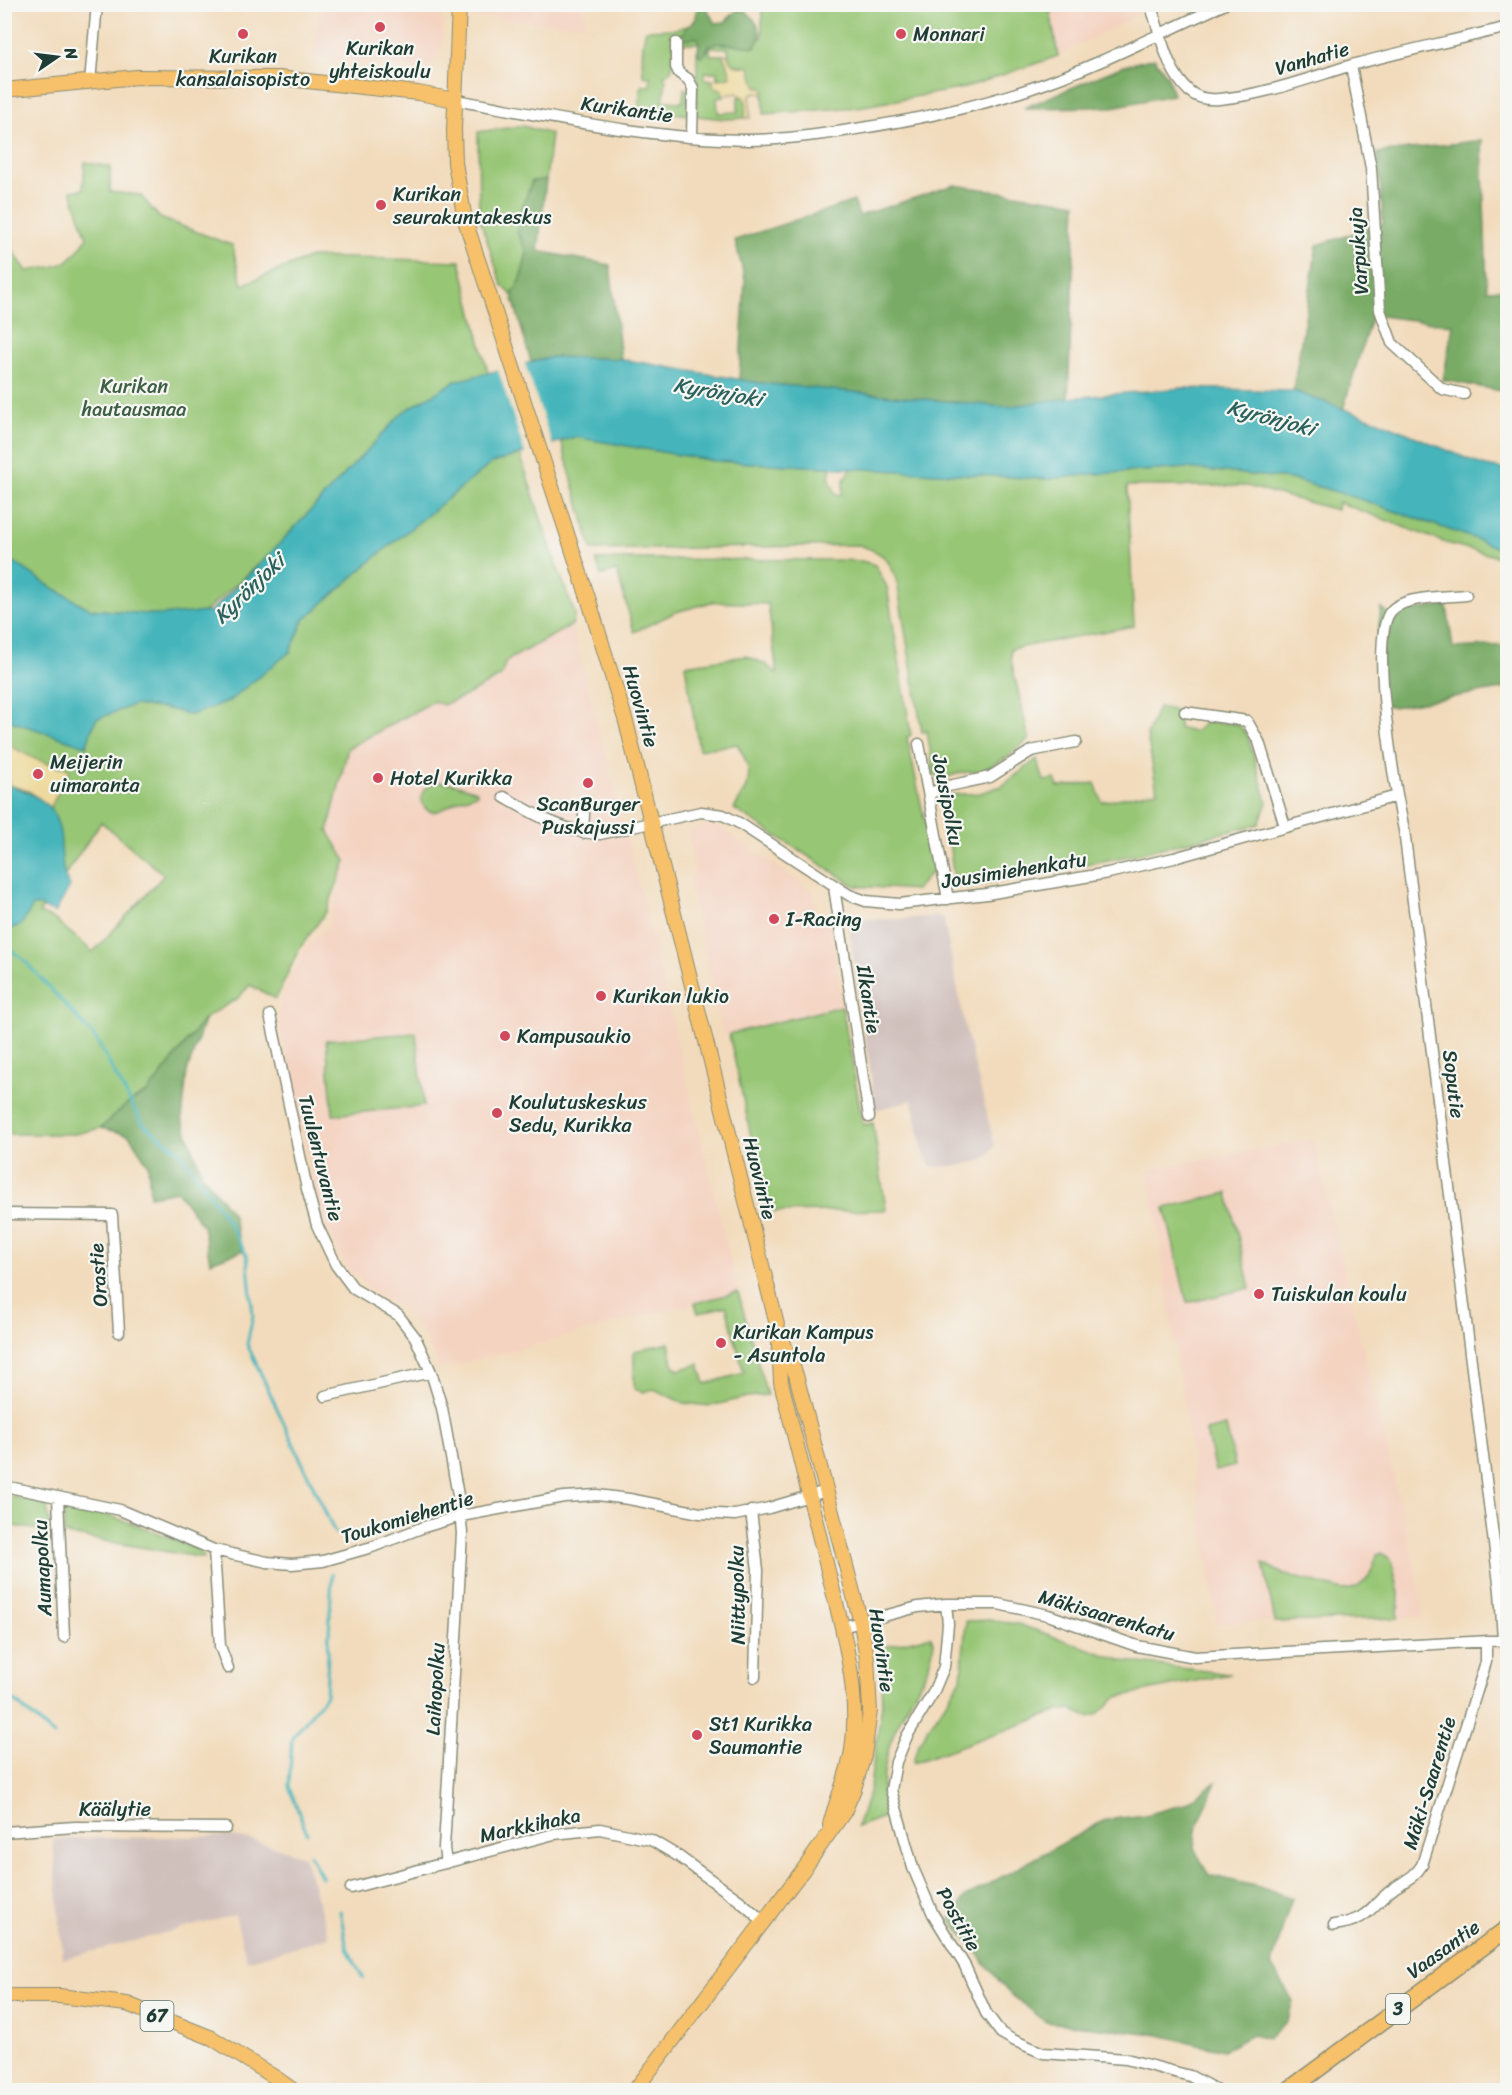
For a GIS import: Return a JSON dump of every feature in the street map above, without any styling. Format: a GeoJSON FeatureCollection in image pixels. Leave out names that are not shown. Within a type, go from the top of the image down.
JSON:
{"type":"FeatureCollection","features":[{"type":"Feature","properties":{"kind":"highway","name":"Vaasantie"},"geometry":{"type":"LineString","coordinates":[[1289,2091],[1508,1928]]}},
{"type":"Feature","properties":{"kind":"main road","name":"Huovintie"},"geometry":{"type":"LineString","coordinates":[[459,4],[455,163],[465,220],[590,601],[626,722],[778,1329],[796,1375],[861,1623],[867,1659],[870,1711],[864,1755],[854,1789],[844,1812],[764,1922],[635,2091]]}},
{"type":"Feature","properties":{"kind":"main road","name":"Kurikantie"},"geometry":{"type":"LineString","coordinates":[[4,90],[137,77],[279,78],[418,93],[455,100]]}},
{"type":"Feature","properties":{"kind":"main road","name":"Huovintie"},"geometry":{"type":"LineString","coordinates":[[778,1329],[781,1382],[850,1661],[855,1709],[852,1750],[828,1834]]}},
{"type":"Feature","properties":{"kind":"main road","name":"67"},"geometry":{"type":"LineString","coordinates":[[4,1996],[59,1996],[127,2004],[212,2038],[293,2091]]}},
{"type":"Feature","properties":{"kind":"street"},"geometry":{"type":"LineString","coordinates":[[90,82],[97,4]]}},
{"type":"Feature","properties":{"kind":"street","name":"Vanhatie"},"geometry":{"type":"LineString","coordinates":[[1150,4],[1167,58],[1179,77],[1190,91],[1201,98],[1216,99],[1240,96],[1508,27]]}},
{"type":"Feature","properties":{"kind":"street","name":"Kurikantie"},"geometry":{"type":"LineString","coordinates":[[455,100],[607,127],[692,137],[732,140],[787,138],[880,126],[948,112],[1029,89],[1094,64],[1225,4]]}},
{"type":"Feature","properties":{"kind":"street"},"geometry":{"type":"LineString","coordinates":[[676,43],[676,68],[688,79],[693,88],[692,137]]}},
{"type":"Feature","properties":{"kind":"street","name":"Varpukuja"},"geometry":{"type":"LineString","coordinates":[[1352,66],[1371,168],[1380,310],[1392,343],[1442,389],[1464,394]]}},
{"type":"Feature","properties":{"kind":"street","name":"Soputie"},"geometry":{"type":"LineString","coordinates":[[1466,595],[1422,599],[1401,604],[1391,611],[1386,618],[1383,639],[1382,678],[1397,796],[1404,830],[1505,1640]]}},
{"type":"Feature","properties":{"kind":"street"},"geometry":{"type":"LineString","coordinates":[[1185,712],[1247,721],[1259,742],[1285,826]]}},
{"type":"Feature","properties":{"kind":"street"},"geometry":{"type":"LineString","coordinates":[[929,794],[944,787],[990,777],[1031,751],[1076,742]]}},
{"type":"Feature","properties":{"kind":"street","name":"Jousipolku"},"geometry":{"type":"LineString","coordinates":[[919,744],[948,899]]}},
{"type":"Feature","properties":{"kind":"street","name":"Jousimiehenkatu"},"geometry":{"type":"LineString","coordinates":[[583,833],[600,834],[701,812],[723,815],[739,823],[849,895],[866,902],[899,904],[987,894],[1108,873],[1174,858],[1397,796]]}},
{"type":"Feature","properties":{"kind":"street"},"geometry":{"type":"LineString","coordinates":[[504,797],[559,826],[583,833],[584,813]]}},
{"type":"Feature","properties":{"kind":"street","name":"Ilkantie"},"geometry":{"type":"LineString","coordinates":[[834,887],[869,1117]]}},
{"type":"Feature","properties":{"kind":"street","name":"Tuulentuvantie"},"geometry":{"type":"LineString","coordinates":[[270,1015],[307,1189],[317,1225],[336,1265],[354,1289],[398,1315],[415,1337],[431,1372],[442,1408],[461,1516]]}},
{"type":"Feature","properties":{"kind":"street","name":"Orastie"},"geometry":{"type":"LineString","coordinates":[[4,1214],[112,1215],[119,1332]]}},
{"type":"Feature","properties":{"kind":"street"},"geometry":{"type":"LineString","coordinates":[[325,1396],[431,1372]]}},
{"type":"Feature","properties":{"kind":"street","name":"Toukomiehentie"},"geometry":{"type":"LineString","coordinates":[[4,1486],[120,1510],[214,1550],[267,1562],[292,1564],[323,1561],[372,1547],[461,1516],[564,1497],[597,1495],[700,1513],[735,1515],[826,1491]]}},
{"type":"Feature","properties":{"kind":"street","name":"Aumapolku"},"geometry":{"type":"LineString","coordinates":[[58,1497],[64,1637]]}},
{"type":"Feature","properties":{"kind":"street","name":"Niittypolku"},"geometry":{"type":"LineString","coordinates":[[751,1511],[758,1570],[755,1677]]}},
{"type":"Feature","properties":{"kind":"street","name":"Laihopolku"},"geometry":{"type":"LineString","coordinates":[[446,1863],[444,1848],[461,1516]]}},
{"type":"Feature","properties":{"kind":"street"},"geometry":{"type":"LineString","coordinates":[[214,1550],[220,1646],[228,1668]]}},
{"type":"Feature","properties":{"kind":"street","name":"Mäkisaarenkatu"},"geometry":{"type":"LineString","coordinates":[[842,1627],[918,1607],[946,1604],[998,1604],[1048,1615],[1137,1646],[1195,1657],[1505,1640]]}},
{"type":"Feature","properties":{"kind":"street","name":"Postitie"},"geometry":{"type":"LineString","coordinates":[[946,1604],[948,1624],[944,1667],[933,1693],[907,1736],[896,1762],[891,1790],[913,1868],[933,1914],[965,1966],[986,2013],[1001,2033],[1043,2053],[1126,2059],[1190,2076],[1216,2091]]}},
{"type":"Feature","properties":{"kind":"street","name":"Mäki-Saarentie"},"geometry":{"type":"LineString","coordinates":[[1334,1925],[1346,1923],[1366,1914],[1394,1888],[1417,1873],[1422,1865],[1486,1662],[1486,1641]]}},
{"type":"Feature","properties":{"kind":"street","name":"Käälytie"},"geometry":{"type":"LineString","coordinates":[[4,1832],[75,1827],[226,1828]]}},
{"type":"Feature","properties":{"kind":"street","name":"Markkihaka"},"geometry":{"type":"LineString","coordinates":[[351,1888],[554,1834],[600,1829],[651,1840],[678,1856],[764,1922]]}},
{"type":"Feature","properties":{"kind":"shaded area","name":"Kurikan yhteiskoulu"},"geometry":{"type":"Polygon","coordinates":[[[320,5],[443,5],[442,45],[435,63],[420,70],[314,56],[320,5]]]}},
{"type":"Feature","properties":{"kind":"shaded area"},"geometry":{"type":"Polygon","coordinates":[[[472,5],[585,5],[585,25],[472,17],[472,5]]]}},
{"type":"Feature","properties":{"kind":"shaded area"},"geometry":{"type":"Polygon","coordinates":[[[1049,5],[1139,5],[1140,14],[1058,56],[1049,5]]]}},
{"type":"Feature","properties":{"kind":"shaded area","name":"Koulutuskeskus Sedu, Kurikka"},"geometry":{"type":"Polygon","coordinates":[[[572,625],[641,892],[738,1292],[440,1369],[419,1328],[399,1306],[369,1288],[346,1267],[327,1228],[313,1182],[279,1023],[280,1003],[305,950],[329,924],[346,862],[328,831],[348,748],[572,625]]]}},
{"type":"Feature","properties":{"kind":"shaded area"},"geometry":{"type":"Polygon","coordinates":[[[715,824],[813,891],[816,914],[832,925],[842,1006],[723,1035],[689,881],[695,870],[687,831],[715,824]]]}},
{"type":"Feature","properties":{"kind":"shaded area"},"geometry":{"type":"Polygon","coordinates":[[[943,916],[966,1031],[995,1146],[984,1160],[958,1166],[931,1167],[923,1151],[912,1100],[876,1110],[848,919],[943,916]]]}},
{"type":"Feature","properties":{"kind":"shaded area","name":"Tuiskulan koulu"},"geometry":{"type":"Polygon","coordinates":[[[1313,1139],[1416,1571],[1423,1617],[1217,1623],[1148,1170],[1313,1139]]]}},
{"type":"Feature","properties":{"kind":"shaded area"},"geometry":{"type":"Polygon","coordinates":[[[229,1836],[255,1841],[304,1856],[329,1937],[247,1961],[235,1915],[63,1959],[53,1839],[229,1836]]]}},
{"type":"Feature","properties":{"kind":"green space"},"geometry":{"type":"Polygon","coordinates":[[[704,4],[715,23],[725,22],[737,10],[746,11],[759,28],[758,42],[754,47],[717,43],[710,45],[703,57],[699,55],[698,38],[679,39],[677,35],[683,33],[696,19],[697,7],[704,4]]]}},
{"type":"Feature","properties":{"kind":"green space"},"geometry":{"type":"Polygon","coordinates":[[[1049,4],[1058,56],[964,88],[858,107],[764,114],[763,88],[758,88],[750,67],[733,64],[729,59],[728,48],[710,47],[710,55],[722,55],[731,77],[717,78],[717,72],[705,72],[705,79],[712,80],[714,87],[723,90],[724,97],[717,98],[718,113],[738,112],[738,98],[743,96],[746,103],[745,118],[725,119],[697,116],[697,50],[699,55],[707,52],[710,45],[716,43],[755,47],[760,37],[762,38],[762,5],[1049,4]]]}},
{"type":"Feature","properties":{"kind":"green space"},"geometry":{"type":"Polygon","coordinates":[[[688,26],[683,33],[698,38],[699,43],[678,43],[671,71],[664,76],[666,81],[663,101],[683,102],[684,88],[688,91],[689,115],[639,109],[641,86],[650,86],[650,77],[643,76],[642,59],[646,30],[688,26]]]}},
{"type":"Feature","properties":{"kind":"green space"},"geometry":{"type":"Polygon","coordinates":[[[1154,58],[1168,77],[1173,95],[1112,107],[1024,108],[1123,66],[1154,58]]]}},
{"type":"Feature","properties":{"kind":"green space"},"geometry":{"type":"Polygon","coordinates":[[[523,126],[551,134],[546,180],[532,181],[517,232],[527,251],[521,279],[512,295],[502,285],[479,217],[478,132],[523,126]]]}},
{"type":"Feature","properties":{"kind":"green space"},"geometry":{"type":"Polygon","coordinates":[[[1482,140],[1487,290],[1507,289],[1507,392],[1443,380],[1453,325],[1372,315],[1343,409],[1293,391],[1317,245],[1383,224],[1378,153],[1482,140]]]}},
{"type":"Feature","properties":{"kind":"green space","name":"Kurikan hautausmaa"},"geometry":{"type":"Polygon","coordinates":[[[85,162],[110,167],[110,192],[140,195],[160,218],[232,245],[242,285],[311,257],[460,261],[488,373],[456,381],[403,412],[265,559],[203,613],[157,615],[90,609],[14,562],[5,559],[4,239],[27,271],[62,264],[74,255],[87,238],[71,191],[83,189],[85,162]]]}},
{"type":"Feature","properties":{"kind":"green space"},"geometry":{"type":"Polygon","coordinates":[[[546,180],[538,251],[610,265],[621,359],[552,357],[531,362],[512,295],[521,279],[527,252],[517,232],[520,213],[532,181],[546,180]]]}},
{"type":"Feature","properties":{"kind":"green space"},"geometry":{"type":"Polygon","coordinates":[[[954,185],[1076,203],[1068,398],[1006,407],[739,380],[745,280],[735,240],[854,201],[859,216],[954,185]]]}},
{"type":"Feature","properties":{"kind":"green space"},"geometry":{"type":"Polygon","coordinates":[[[575,437],[715,461],[831,467],[829,477],[836,495],[842,494],[844,479],[852,468],[1047,479],[1187,468],[1291,479],[1354,497],[1476,539],[1507,552],[1507,559],[1446,543],[1338,502],[1337,510],[1247,486],[1127,486],[1134,626],[1011,649],[1011,660],[1029,739],[1006,758],[981,771],[960,773],[941,779],[934,775],[927,731],[922,732],[897,582],[884,557],[859,545],[592,550],[561,441],[575,437]]]}},
{"type":"Feature","properties":{"kind":"green space"},"geometry":{"type":"Polygon","coordinates":[[[520,454],[552,553],[575,614],[572,625],[506,661],[501,676],[467,695],[443,705],[434,701],[348,748],[328,831],[346,861],[326,912],[299,949],[276,999],[250,985],[237,999],[205,1018],[148,1092],[127,1104],[101,1128],[75,1134],[5,1134],[5,719],[86,746],[96,719],[134,705],[169,709],[191,715],[290,652],[304,620],[378,555],[492,463],[520,454]],[[101,822],[39,913],[54,919],[93,952],[164,875],[101,822]]]}},
{"type":"Feature","properties":{"kind":"green space"},"geometry":{"type":"Polygon","coordinates":[[[596,560],[839,560],[862,561],[875,565],[887,587],[911,735],[907,737],[935,870],[916,890],[855,886],[734,809],[749,777],[747,763],[737,744],[699,750],[685,665],[746,656],[765,664],[777,674],[768,604],[712,602],[676,612],[634,632],[617,571],[601,575],[596,560]]]}},
{"type":"Feature","properties":{"kind":"green space"},"geometry":{"type":"Polygon","coordinates":[[[1447,606],[1453,648],[1507,645],[1507,688],[1393,707],[1380,703],[1376,650],[1381,608],[1396,619],[1406,611],[1447,606]]]}},
{"type":"Feature","properties":{"kind":"green space"},"geometry":{"type":"Polygon","coordinates":[[[1158,707],[1179,711],[1179,728],[1193,732],[1207,722],[1237,724],[1247,734],[1267,802],[1259,824],[1129,856],[965,887],[954,880],[944,804],[949,795],[980,793],[1002,786],[1037,759],[1044,781],[1055,779],[1058,787],[1095,783],[1102,802],[1157,791],[1147,735],[1158,707]]]}},
{"type":"Feature","properties":{"kind":"green space"},"geometry":{"type":"Polygon","coordinates":[[[436,782],[452,783],[477,791],[477,794],[459,800],[441,810],[429,811],[421,798],[426,787],[436,782]]]}},
{"type":"Feature","properties":{"kind":"green space"},"geometry":{"type":"Polygon","coordinates":[[[842,1006],[863,1125],[873,1123],[886,1210],[774,1212],[766,1206],[729,1034],[842,1006]]]}},
{"type":"Feature","properties":{"kind":"green space"},"geometry":{"type":"Polygon","coordinates":[[[205,1018],[187,1072],[182,1119],[202,1174],[232,1213],[242,1251],[210,1262],[203,1226],[177,1191],[150,1196],[148,1164],[129,1135],[101,1128],[127,1104],[148,1092],[205,1018]]]}},
{"type":"Feature","properties":{"kind":"green space"},"geometry":{"type":"Polygon","coordinates":[[[416,1033],[424,1106],[333,1115],[326,1040],[416,1033]]]}},
{"type":"Feature","properties":{"kind":"green space"},"geometry":{"type":"Polygon","coordinates":[[[1228,1193],[1250,1288],[1187,1303],[1165,1208],[1228,1193]]]}},
{"type":"Feature","properties":{"kind":"green space"},"geometry":{"type":"Polygon","coordinates":[[[738,1292],[767,1395],[747,1397],[711,1406],[683,1403],[654,1389],[643,1392],[634,1389],[634,1351],[669,1343],[673,1364],[678,1370],[699,1364],[705,1384],[744,1373],[726,1306],[698,1313],[695,1303],[738,1292]]]}},
{"type":"Feature","properties":{"kind":"green space"},"geometry":{"type":"Polygon","coordinates":[[[1226,1426],[1235,1466],[1215,1471],[1206,1431],[1226,1426]]]}},
{"type":"Feature","properties":{"kind":"green space"},"geometry":{"type":"Polygon","coordinates":[[[5,1496],[39,1501],[47,1506],[50,1531],[5,1525],[5,1496]]]}},
{"type":"Feature","properties":{"kind":"green space"},"geometry":{"type":"Polygon","coordinates":[[[70,1506],[104,1514],[153,1531],[201,1551],[204,1558],[64,1534],[64,1513],[70,1506]]]}},
{"type":"Feature","properties":{"kind":"green space"},"geometry":{"type":"Polygon","coordinates":[[[1381,1553],[1392,1562],[1399,1593],[1398,1618],[1275,1622],[1263,1563],[1283,1574],[1343,1590],[1362,1584],[1370,1575],[1377,1555],[1381,1553]]]}},
{"type":"Feature","properties":{"kind":"green space"},"geometry":{"type":"Polygon","coordinates":[[[989,1620],[1018,1624],[1123,1661],[1230,1674],[1117,1697],[1096,1715],[1088,1717],[1070,1709],[1059,1711],[913,1763],[918,1744],[961,1679],[966,1621],[989,1620]]]}},
{"type":"Feature","properties":{"kind":"green space"},"geometry":{"type":"Polygon","coordinates":[[[930,1636],[934,1642],[928,1666],[895,1730],[885,1762],[884,1817],[857,1827],[869,1792],[882,1704],[880,1656],[883,1647],[930,1636]]]}},
{"type":"Feature","properties":{"kind":"green space"},"geometry":{"type":"Polygon","coordinates":[[[1216,1782],[1196,1830],[1194,1848],[1209,1875],[1292,1898],[1271,1966],[1293,2001],[1287,2021],[1268,2039],[1252,2035],[1224,2050],[1155,2034],[1046,2022],[1007,1991],[950,1919],[965,1897],[1105,1820],[1146,1815],[1185,1804],[1216,1782]]]}},
{"type":"Feature","properties":{"kind":"sand"},"geometry":{"type":"Polygon","coordinates":[[[722,55],[728,55],[736,66],[750,67],[758,88],[763,88],[764,94],[755,93],[750,96],[750,118],[745,118],[746,103],[743,96],[738,93],[724,95],[721,89],[714,87],[712,80],[731,77],[722,55]]]}},
{"type":"Feature","properties":{"kind":"sand","name":"Meijerin uimaranta"},"geometry":{"type":"Polygon","coordinates":[[[4,743],[35,759],[70,770],[50,808],[29,791],[8,785],[9,765],[5,761],[7,754],[4,743]]]}},
{"type":"Feature","properties":{"kind":"water","name":"Kyrönjoki"},"geometry":{"type":"Polygon","coordinates":[[[552,357],[621,359],[760,383],[1006,407],[1068,398],[1183,388],[1293,391],[1381,422],[1482,465],[1507,470],[1507,552],[1354,497],[1291,479],[1187,468],[1047,479],[715,461],[575,437],[492,463],[378,555],[304,620],[290,652],[229,701],[191,715],[169,709],[134,705],[96,719],[86,746],[5,719],[5,559],[14,562],[90,609],[157,615],[210,612],[265,559],[403,412],[456,381],[552,357]]]}},
{"type":"Feature","properties":{"kind":"water"},"geometry":{"type":"Polygon","coordinates":[[[5,784],[38,798],[52,812],[60,832],[62,862],[70,886],[55,913],[40,906],[33,906],[21,925],[10,929],[5,934],[5,784]]]}},
{"type":"Feature","properties":{"kind":"pier"},"geometry":{"type":"Polygon","coordinates":[[[524,361],[553,447],[526,456],[497,367],[524,361]]]}},
{"type":"Feature","properties":{"kind":"waterway"},"geometry":{"type":"LineString","coordinates":[[4,946],[20,956],[94,1036],[142,1123],[181,1153],[229,1223],[247,1256],[253,1316],[247,1344],[335,1533]]}},
{"type":"Feature","properties":{"kind":"waterway"},"geometry":{"type":"LineString","coordinates":[[307,1833],[289,1787],[292,1738],[326,1695],[332,1574]]}},
{"type":"Feature","properties":{"kind":"waterway"},"geometry":{"type":"LineString","coordinates":[[4,1692],[54,1735]]}},
{"type":"Feature","properties":{"kind":"waterway"},"geometry":{"type":"LineString","coordinates":[[309,1854],[322,1877]]}},
{"type":"Feature","properties":{"kind":"waterway"},"geometry":{"type":"LineString","coordinates":[[340,1911],[347,1948],[363,1978]]}},
{"type":"Feature","properties":{"kind":"place","name":"Kurikan yhteiskoulu"},"geometry":{"type":"Point","coordinates":[380,27]}},
{"type":"Feature","properties":{"kind":"place","name":"Kurikan kansalaisopisto"},"geometry":{"type":"Point","coordinates":[243,34]}},
{"type":"Feature","properties":{"kind":"place","name":"Monnari"},"geometry":{"type":"Point","coordinates":[901,34]}},
{"type":"Feature","properties":{"kind":"place","name":"Kurikan seurakuntakeskus"},"geometry":{"type":"Point","coordinates":[381,205]}},
{"type":"Feature","properties":{"kind":"place","name":"Meijerin uimaranta"},"geometry":{"type":"Point","coordinates":[38,774]}},
{"type":"Feature","properties":{"kind":"place","name":"Hotel Kurikka"},"geometry":{"type":"Point","coordinates":[378,778]}},
{"type":"Feature","properties":{"kind":"place","name":"ScanBurger Puskajussi"},"geometry":{"type":"Point","coordinates":[588,783]}},
{"type":"Feature","properties":{"kind":"place","name":"I-Racing"},"geometry":{"type":"Point","coordinates":[774,919]}},
{"type":"Feature","properties":{"kind":"place","name":"Kurikan lukio"},"geometry":{"type":"Point","coordinates":[601,996]}},
{"type":"Feature","properties":{"kind":"place","name":"Kampusaukio"},"geometry":{"type":"Point","coordinates":[505,1036]}},
{"type":"Feature","properties":{"kind":"place","name":"Koulutuskeskus Sedu, Kurikka"},"geometry":{"type":"Point","coordinates":[497,1113]}},
{"type":"Feature","properties":{"kind":"place","name":"Tuiskulan koulu"},"geometry":{"type":"Point","coordinates":[1259,1294]}},
{"type":"Feature","properties":{"kind":"place","name":"Kurikan Kampus - Asuntola"},"geometry":{"type":"Point","coordinates":[721,1343]}},
{"type":"Feature","properties":{"kind":"place","name":"St1 Kurikka Saumantie"},"geometry":{"type":"Point","coordinates":[697,1735]}}]}
